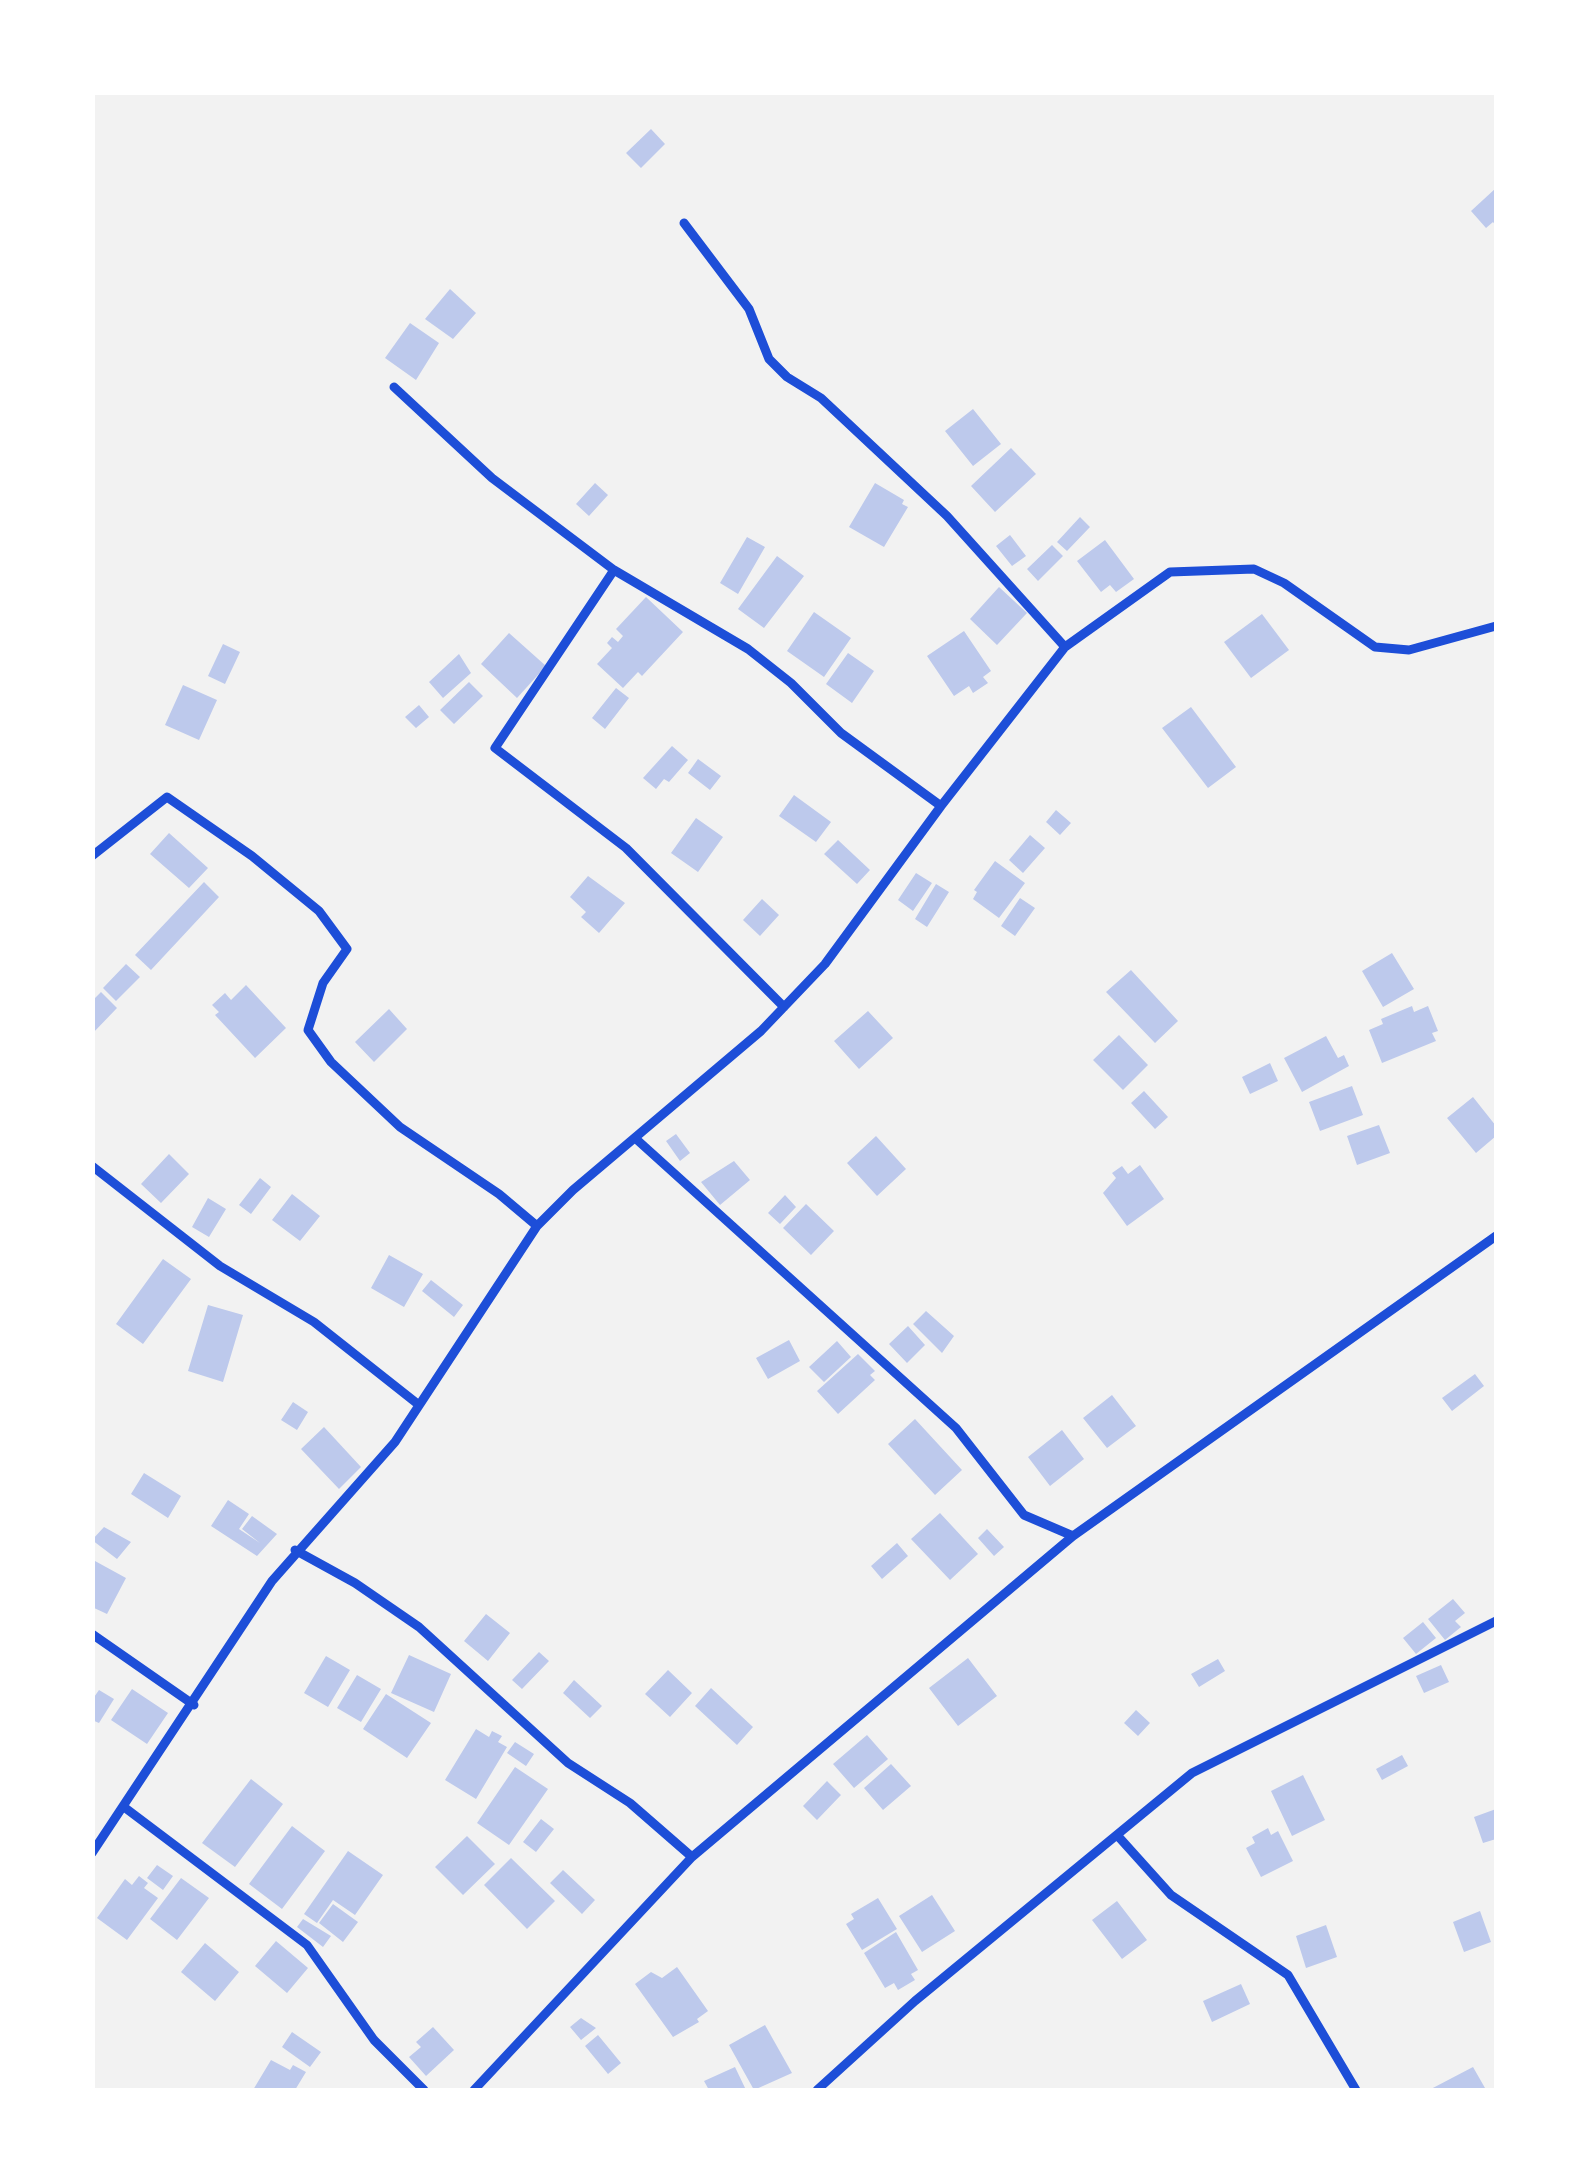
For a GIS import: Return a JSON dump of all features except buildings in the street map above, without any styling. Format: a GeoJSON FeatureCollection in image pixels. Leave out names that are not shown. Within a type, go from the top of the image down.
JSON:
{"type":"FeatureCollection","features":[{"type":"Feature","properties":{"kind":"street"},"geometry":{"type":"LineString","coordinates":[[684,223],[749,309],[769,359],[787,377],[821,398],[947,516],[1065,647]]}},
{"type":"Feature","properties":{"kind":"street"},"geometry":{"type":"LineString","coordinates":[[394,387],[492,478],[614,570],[748,649],[792,683],[841,733],[942,806]]}},
{"type":"Feature","properties":{"kind":"street"},"geometry":{"type":"LineString","coordinates":[[92,1854],[294,1550],[394,1442],[537,1226],[635,1138],[734,1059],[825,964],[1065,647],[1170,572],[1196,568],[1254,570],[1269,576],[1375,648],[1409,650],[1496,626]]}},
{"type":"Feature","properties":{"kind":"street"},"geometry":{"type":"LineString","coordinates":[[614,570],[495,748],[626,848],[784,1007]]}},
{"type":"Feature","properties":{"kind":"street"},"geometry":{"type":"LineString","coordinates":[[92,856],[168,797],[266,867],[319,911],[347,949],[324,983],[308,1030],[332,1062],[400,1127],[499,1194],[537,1226]]}},
{"type":"Feature","properties":{"kind":"street"},"geometry":{"type":"LineString","coordinates":[[635,1138],[956,1428],[1024,1515],[1073,1536]]}},
{"type":"Feature","properties":{"kind":"street"},"geometry":{"type":"LineString","coordinates":[[92,1166],[220,1266],[314,1322],[419,1406]]}},
{"type":"Feature","properties":{"kind":"street"},"geometry":{"type":"LineString","coordinates":[[474,2090],[692,1858],[1073,1536],[1496,1236]]}},
{"type":"Feature","properties":{"kind":"street"},"geometry":{"type":"LineString","coordinates":[[294,1550],[355,1583],[419,1627],[568,1763],[630,1803],[692,1858]]}},
{"type":"Feature","properties":{"kind":"street"},"geometry":{"type":"LineString","coordinates":[[817,2090],[915,2001],[1192,1773],[1496,1621]]}},
{"type":"Feature","properties":{"kind":"street"},"geometry":{"type":"LineString","coordinates":[[92,1634],[194,1705]]}},
{"type":"Feature","properties":{"kind":"street"},"geometry":{"type":"LineString","coordinates":[[124,1807],[306,1945],[374,2040],[424,2090]]}},
{"type":"Feature","properties":{"kind":"street"},"geometry":{"type":"LineString","coordinates":[[1116,1834],[1171,1895],[1288,1974],[1356,2090]]}}]}
